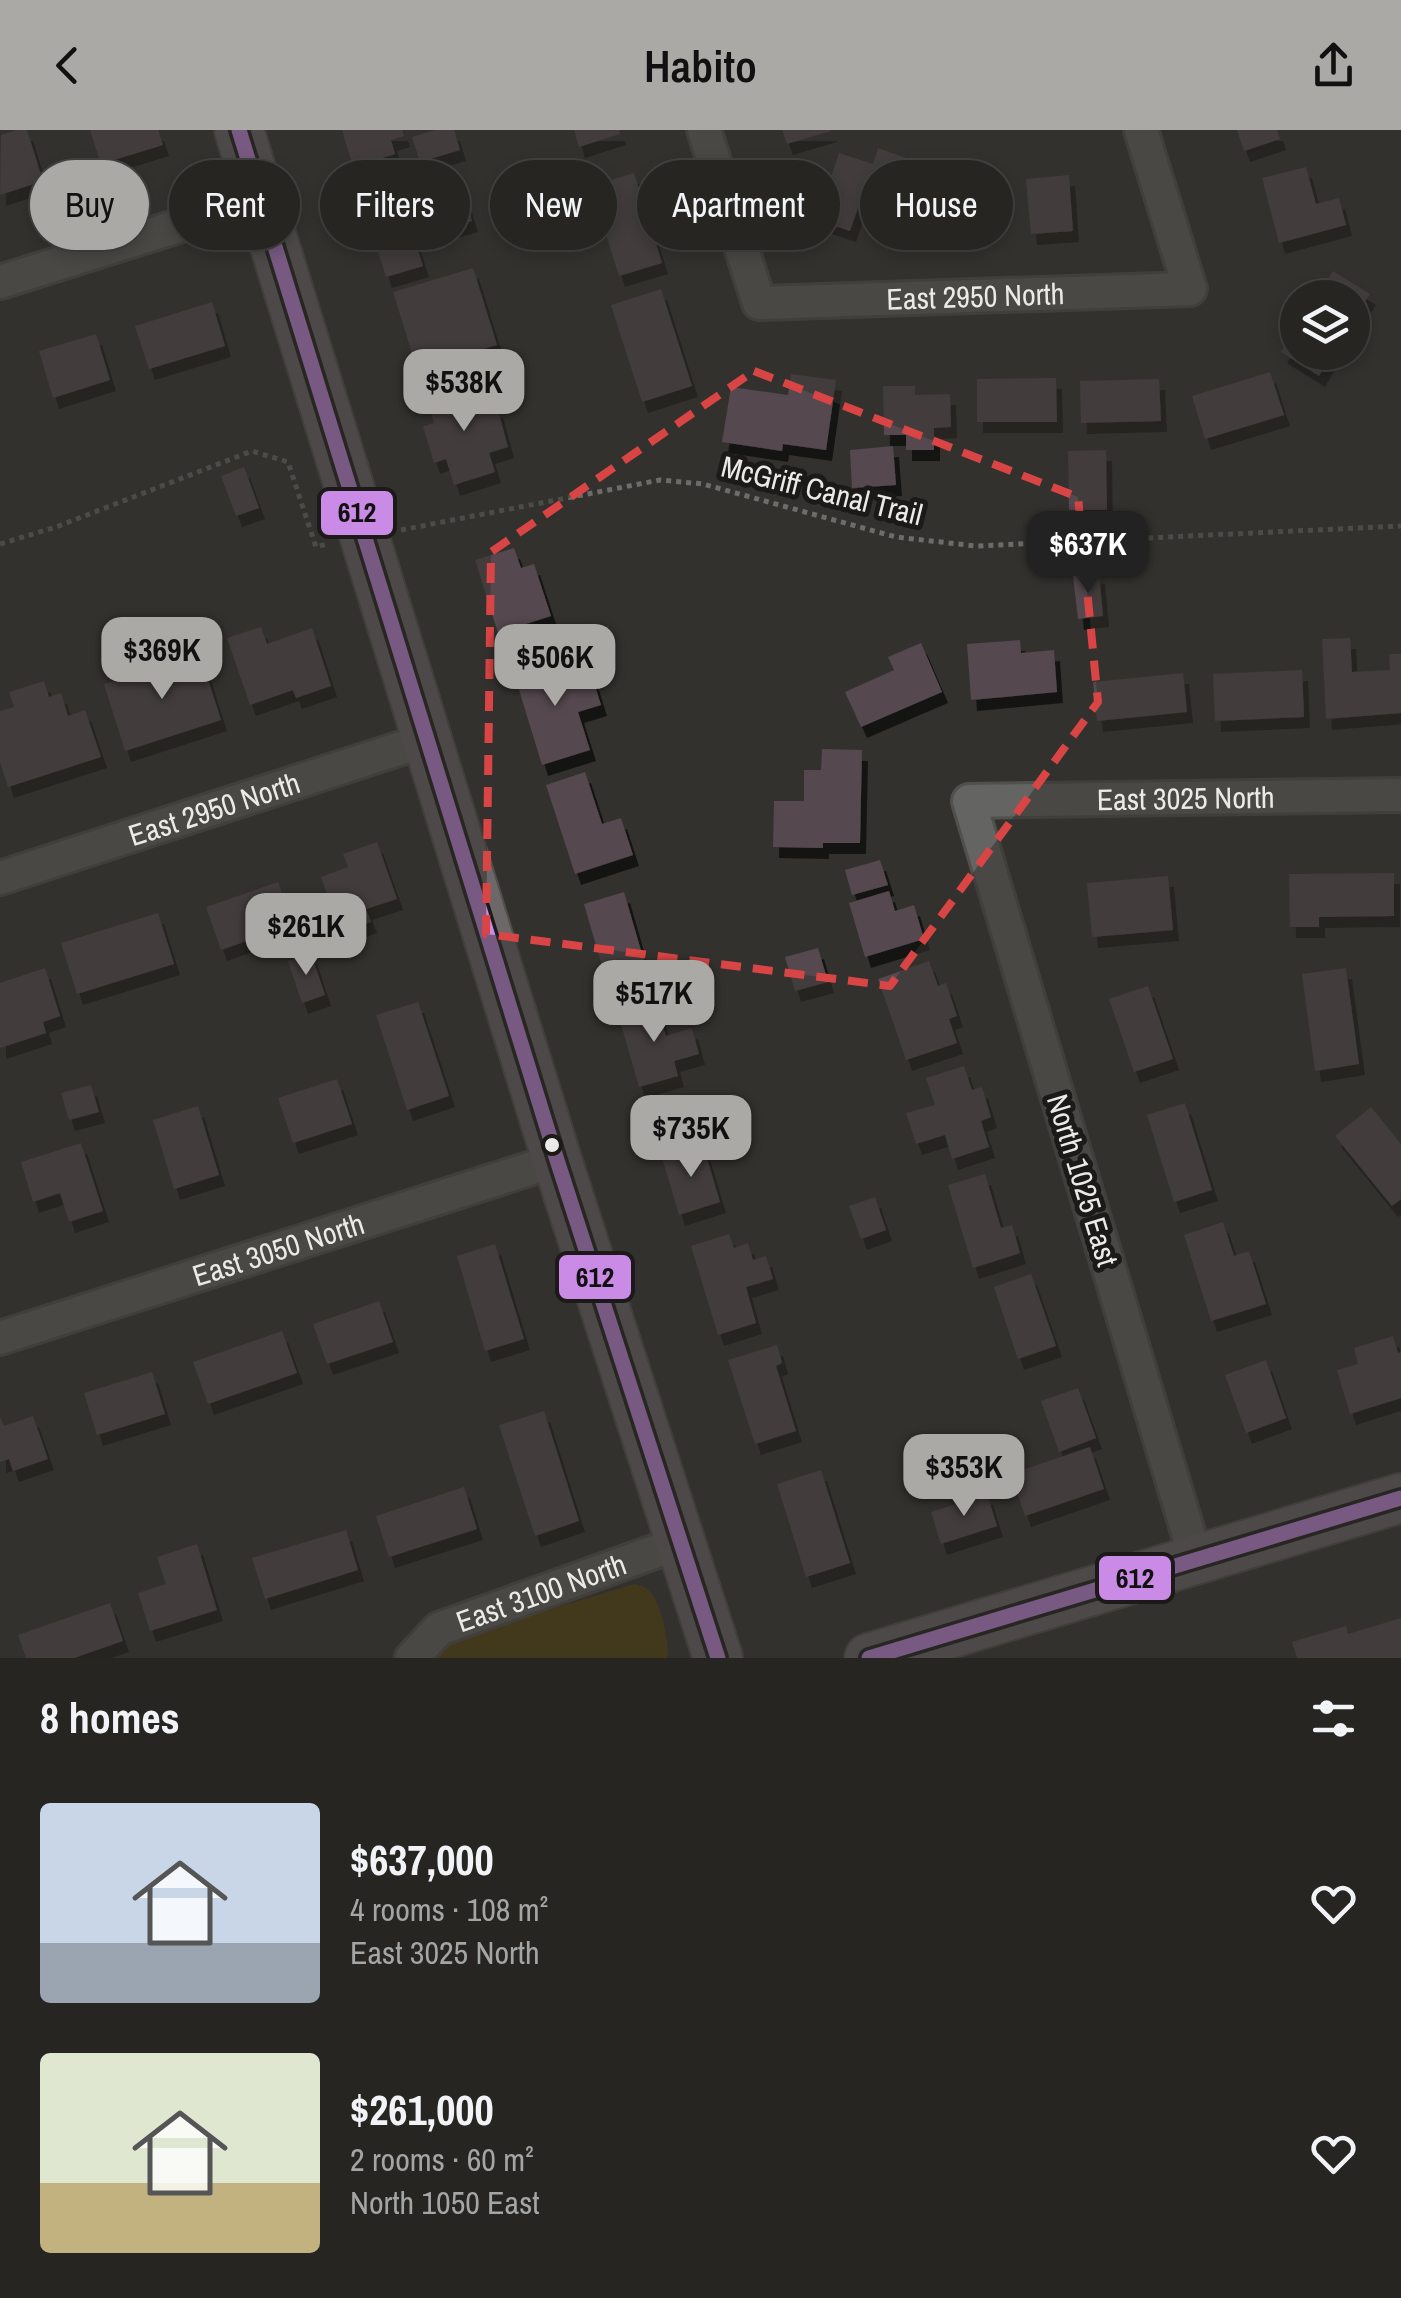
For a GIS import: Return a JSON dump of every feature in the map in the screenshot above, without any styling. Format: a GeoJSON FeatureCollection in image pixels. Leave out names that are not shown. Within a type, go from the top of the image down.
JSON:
{"type":"FeatureCollection","features":[{"type":"Feature","properties":{"kind":"main road"},"geometry":{"type":"LineString","coordinates":[[240,130],[249,160]]}},
{"type":"Feature","properties":{"kind":"main road"},"geometry":{"type":"LineString","coordinates":[[277,250],[557,1160],[718,1658]]}},
{"type":"Feature","properties":{"kind":"main road"},"geometry":{"type":"LineString","coordinates":[[869,1658],[1401,1498]]}},
{"type":"Feature","properties":{"kind":"street","name":"East 2950 North"},"geometry":{"type":"LineString","coordinates":[[704,130],[759,303],[1190,289],[1142,130]]}},
{"type":"Feature","properties":{"kind":"street"},"geometry":{"type":"LineString","coordinates":[[0,282],[169,229]]}},
{"type":"Feature","properties":{"kind":"street","name":"East 2950 North"},"geometry":{"type":"LineString","coordinates":[[0,878],[429,739]]}},
{"type":"Feature","properties":{"kind":"street","name":"East 3025 North"},"geometry":{"type":"LineString","coordinates":[[969,802],[1401,795]]}},
{"type":"Feature","properties":{"kind":"street","name":"North 1025 East"},"geometry":{"type":"LineString","coordinates":[[969,802],[1196,1559]]}},
{"type":"Feature","properties":{"kind":"street","name":"East 3050 North"},"geometry":{"type":"LineString","coordinates":[[0,1338],[557,1160]]}},
{"type":"Feature","properties":{"kind":"street","name":"East 3100 North"},"geometry":{"type":"LineString","coordinates":[[412,1658],[440,1629],[678,1542]]}},
{"type":"Feature","properties":{"kind":"path"},"geometry":{"type":"LineString","coordinates":[[0,544],[56,527],[252,450],[288,462],[316,547]]}},
{"type":"Feature","properties":{"kind":"path","name":"McGriff Canal Trail"},"geometry":{"type":"LineString","coordinates":[[416,528],[660,480],[703,484],[896,537],[976,546],[1401,526]]}},
{"type":"Feature","properties":{"kind":"highlighted area"},"geometry":{"type":"Polygon","coordinates":[[[754,371],[1078,497],[1098,702],[890,986],[486,934],[491,552],[754,371]]]}},
{"type":"Feature","properties":{"kind":"shaded area"},"geometry":{"type":"Polygon","coordinates":[[[635,1584],[648,1590],[658,1605],[666,1634],[667,1658],[427,1658],[441,1642],[635,1584]]]}},
{"type":"Feature","properties":{"kind":"building"},"geometry":{"type":"Polygon","coordinates":[[[27,130],[36,160],[30,160],[30,185],[0,195],[1,135],[27,130]]]}},
{"type":"Feature","properties":{"kind":"building"},"geometry":{"type":"Polygon","coordinates":[[[90,130],[158,130],[163,145],[114,160],[100,160],[90,130]]]}},
{"type":"Feature","properties":{"kind":"building"},"geometry":{"type":"Polygon","coordinates":[[[342,130],[402,130],[404,136],[391,140],[395,154],[376,160],[351,160],[342,130]]]}},
{"type":"Feature","properties":{"kind":"building"},"geometry":{"type":"Polygon","coordinates":[[[435,130],[454,130],[460,150],[419,160],[412,137],[435,130]]]}},
{"type":"Feature","properties":{"kind":"building"},"geometry":{"type":"Polygon","coordinates":[[[574,130],[619,130],[620,134],[579,147],[574,130]]]}},
{"type":"Feature","properties":{"kind":"building"},"geometry":{"type":"Polygon","coordinates":[[[782,130],[831,130],[831,131],[787,144],[782,130]]]}},
{"type":"Feature","properties":{"kind":"building"},"geometry":{"type":"Polygon","coordinates":[[[1237,130],[1277,130],[1280,139],[1244,151],[1237,130]]]}},
{"type":"Feature","properties":{"kind":"building"},"geometry":{"type":"Polygon","coordinates":[[[878,148],[909,159],[909,160],[874,160],[878,148]]]}},
{"type":"Feature","properties":{"kind":"building"},"geometry":{"type":"Polygon","coordinates":[[[839,153],[861,160],[860,205],[850,231],[840,228],[839,153]]]}},
{"type":"Feature","properties":{"kind":"building"},"geometry":{"type":"Polygon","coordinates":[[[1306,167],[1316,204],[1339,198],[1346,225],[1279,243],[1262,178],[1306,167]]]}},
{"type":"Feature","properties":{"kind":"building"},"geometry":{"type":"Polygon","coordinates":[[[634,173],[637,250],[658,250],[662,263],[619,276],[611,250],[617,250],[617,178],[634,173]]]}},
{"type":"Feature","properties":{"kind":"building"},"geometry":{"type":"Polygon","coordinates":[[[1069,175],[1073,231],[1031,234],[1026,179],[1069,175]]]}},
{"type":"Feature","properties":{"kind":"building"},"geometry":{"type":"Polygon","coordinates":[[[378,250],[418,250],[423,266],[386,277],[378,250]]]}},
{"type":"Feature","properties":{"kind":"building"},"geometry":{"type":"Polygon","coordinates":[[[473,268],[497,345],[417,369],[393,292],[473,268]]]}},
{"type":"Feature","properties":{"kind":"building"},"geometry":{"type":"Polygon","coordinates":[[[1333,271],[1347,280],[1327,280],[1333,271]]]}},
{"type":"Feature","properties":{"kind":"building"},"geometry":{"type":"Polygon","coordinates":[[[661,289],[692,386],[642,402],[611,305],[661,289]]]}},
{"type":"Feature","properties":{"kind":"building"},"geometry":{"type":"Polygon","coordinates":[[[212,302],[225,346],[149,369],[135,326],[212,302]]]}},
{"type":"Feature","properties":{"kind":"building"},"geometry":{"type":"Polygon","coordinates":[[[96,334],[110,380],[53,398],[39,351],[96,334]]]}},
{"type":"Feature","properties":{"kind":"building"},"geometry":{"type":"Polygon","coordinates":[[[1270,372],[1284,415],[1205,439],[1192,396],[1270,372]]]}},
{"type":"Feature","properties":{"kind":"building"},"geometry":{"type":"Polygon","coordinates":[[[791,374],[836,380],[826,450],[783,444],[782,451],[722,442],[731,387],[788,395],[791,374]]]}},
{"type":"Feature","properties":{"kind":"building"},"geometry":{"type":"Polygon","coordinates":[[[1056,378],[1057,422],[977,422],[977,379],[1056,378]]]}},
{"type":"Feature","properties":{"kind":"building"},"geometry":{"type":"Polygon","coordinates":[[[1159,379],[1161,421],[1081,423],[1080,381],[1159,379]]]}},
{"type":"Feature","properties":{"kind":"building"},"geometry":{"type":"Polygon","coordinates":[[[468,383],[476,412],[497,406],[508,447],[489,453],[495,472],[454,485],[446,459],[434,463],[423,426],[434,423],[426,396],[468,383]]]}},
{"type":"Feature","properties":{"kind":"building"},"geometry":{"type":"Polygon","coordinates":[[[883,386],[915,386],[915,395],[950,394],[951,427],[934,428],[934,450],[906,450],[906,435],[884,435],[883,386]]]}},
{"type":"Feature","properties":{"kind":"building"},"geometry":{"type":"Polygon","coordinates":[[[893,446],[896,485],[852,488],[850,450],[893,446]]]}},
{"type":"Feature","properties":{"kind":"building"},"geometry":{"type":"Polygon","coordinates":[[[1106,450],[1107,510],[1069,510],[1068,451],[1106,450]]]}},
{"type":"Feature","properties":{"kind":"building"},"geometry":{"type":"Polygon","coordinates":[[[244,467],[259,508],[236,516],[221,476],[244,467]]]}},
{"type":"Feature","properties":{"kind":"building"},"geometry":{"type":"Polygon","coordinates":[[[514,548],[521,568],[534,564],[551,616],[498,633],[475,560],[514,548]]]}},
{"type":"Feature","properties":{"kind":"building"},"geometry":{"type":"Polygon","coordinates":[[[1099,573],[1103,616],[1078,619],[1073,576],[1099,573]]]}},
{"type":"Feature","properties":{"kind":"building"},"geometry":{"type":"Polygon","coordinates":[[[261,627],[267,644],[312,628],[331,686],[296,698],[293,690],[250,705],[227,638],[261,627]]]}},
{"type":"Feature","properties":{"kind":"building"},"geometry":{"type":"Polygon","coordinates":[[[1350,638],[1352,672],[1390,670],[1389,654],[1401,654],[1401,713],[1326,719],[1322,639],[1350,638]]]}},
{"type":"Feature","properties":{"kind":"building"},"geometry":{"type":"Polygon","coordinates":[[[1020,640],[1021,653],[1054,650],[1057,692],[971,700],[967,644],[1020,640]]]}},
{"type":"Feature","properties":{"kind":"building"},"geometry":{"type":"Polygon","coordinates":[[[921,643],[942,692],[861,727],[845,692],[894,670],[888,657],[921,643]]]}},
{"type":"Feature","properties":{"kind":"building"},"geometry":{"type":"Polygon","coordinates":[[[200,654],[221,720],[125,751],[104,684],[200,654]]]}},
{"type":"Feature","properties":{"kind":"building"},"geometry":{"type":"Polygon","coordinates":[[[549,655],[559,687],[592,676],[601,705],[578,712],[590,750],[542,765],[512,667],[549,655]]]}},
{"type":"Feature","properties":{"kind":"building"},"geometry":{"type":"Polygon","coordinates":[[[1302,670],[1304,717],[1215,721],[1213,674],[1302,670]]]}},
{"type":"Feature","properties":{"kind":"building"},"geometry":{"type":"Polygon","coordinates":[[[1183,673],[1187,712],[1097,721],[1093,682],[1183,673]]]}},
{"type":"Feature","properties":{"kind":"building"},"geometry":{"type":"Polygon","coordinates":[[[44,681],[49,697],[61,693],[68,716],[85,710],[101,757],[8,787],[0,762],[0,711],[14,707],[9,692],[44,681]]]}},
{"type":"Feature","properties":{"kind":"building"},"geometry":{"type":"Polygon","coordinates":[[[822,749],[862,750],[860,843],[823,843],[823,848],[773,847],[774,801],[804,801],[804,770],[821,770],[822,749]]]}},
{"type":"Feature","properties":{"kind":"building"},"geometry":{"type":"Polygon","coordinates":[[[585,772],[602,824],[621,818],[633,855],[575,874],[546,785],[585,772]]]}},
{"type":"Feature","properties":{"kind":"building"},"geometry":{"type":"Polygon","coordinates":[[[377,842],[397,899],[366,909],[371,922],[340,933],[321,877],[348,867],[343,854],[377,842]]]}},
{"type":"Feature","properties":{"kind":"building"},"geometry":{"type":"Polygon","coordinates":[[[880,860],[888,885],[852,895],[845,870],[880,860]]]}},
{"type":"Feature","properties":{"kind":"building"},"geometry":{"type":"Polygon","coordinates":[[[1394,873],[1394,916],[1319,917],[1319,927],[1290,927],[1289,874],[1394,873]]]}},
{"type":"Feature","properties":{"kind":"building"},"geometry":{"type":"Polygon","coordinates":[[[1168,876],[1173,930],[1092,937],[1087,883],[1168,876]]]}},
{"type":"Feature","properties":{"kind":"building"},"geometry":{"type":"Polygon","coordinates":[[[278,882],[293,925],[221,950],[206,907],[278,882]]]}},
{"type":"Feature","properties":{"kind":"building"},"geometry":{"type":"Polygon","coordinates":[[[889,891],[895,911],[914,905],[924,939],[865,957],[849,903],[889,891]]]}},
{"type":"Feature","properties":{"kind":"building"},"geometry":{"type":"Polygon","coordinates":[[[624,892],[649,978],[609,990],[584,904],[624,892]]]}},
{"type":"Feature","properties":{"kind":"building"},"geometry":{"type":"Polygon","coordinates":[[[158,913],[174,964],[77,994],[61,943],[158,913]]]}},
{"type":"Feature","properties":{"kind":"building"},"geometry":{"type":"Polygon","coordinates":[[[818,948],[828,982],[795,991],[785,957],[818,948]]]}},
{"type":"Feature","properties":{"kind":"building"},"geometry":{"type":"Polygon","coordinates":[[[311,953],[325,995],[302,1003],[288,961],[311,953]]]}},
{"type":"Feature","properties":{"kind":"building"},"geometry":{"type":"Polygon","coordinates":[[[929,961],[938,986],[946,983],[957,1016],[949,1019],[957,1043],[906,1060],[878,979],[929,961]]]}},
{"type":"Feature","properties":{"kind":"building"},"geometry":{"type":"Polygon","coordinates":[[[45,968],[60,1016],[43,1022],[46,1033],[0,1048],[0,983],[45,968]]]}},
{"type":"Feature","properties":{"kind":"building"},"geometry":{"type":"Polygon","coordinates":[[[1346,968],[1359,1064],[1315,1071],[1302,974],[1346,968]]]}},
{"type":"Feature","properties":{"kind":"building"},"geometry":{"type":"Polygon","coordinates":[[[1148,986],[1173,1059],[1134,1072],[1109,999],[1148,986]]]}},
{"type":"Feature","properties":{"kind":"building"},"geometry":{"type":"Polygon","coordinates":[[[418,1002],[449,1096],[407,1110],[376,1015],[418,1002]]]}},
{"type":"Feature","properties":{"kind":"building"},"geometry":{"type":"Polygon","coordinates":[[[656,1003],[666,1036],[692,1028],[699,1054],[674,1061],[678,1076],[639,1087],[618,1014],[656,1003]]]}},
{"type":"Feature","properties":{"kind":"building"},"geometry":{"type":"Polygon","coordinates":[[[964,1066],[972,1090],[982,1087],[991,1117],[981,1121],[989,1147],[952,1159],[945,1135],[916,1144],[906,1113],[935,1105],[926,1078],[964,1066]]]}},
{"type":"Feature","properties":{"kind":"building"},"geometry":{"type":"Polygon","coordinates":[[[337,1079],[352,1124],[293,1143],[278,1098],[337,1079]]]}},
{"type":"Feature","properties":{"kind":"building"},"geometry":{"type":"Polygon","coordinates":[[[91,1085],[99,1112],[69,1120],[61,1093],[91,1085]]]}},
{"type":"Feature","properties":{"kind":"building"},"geometry":{"type":"Polygon","coordinates":[[[1185,1103],[1212,1190],[1174,1202],[1147,1115],[1185,1103]]]}},
{"type":"Feature","properties":{"kind":"building"},"geometry":{"type":"Polygon","coordinates":[[[198,1106],[219,1175],[174,1189],[153,1120],[198,1106]]]}},
{"type":"Feature","properties":{"kind":"building"},"geometry":{"type":"Polygon","coordinates":[[[1371,1107],[1401,1144],[1401,1199],[1392,1206],[1335,1136],[1371,1107]]]}},
{"type":"Feature","properties":{"kind":"building"},"geometry":{"type":"Polygon","coordinates":[[[81,1143],[103,1211],[69,1222],[60,1193],[33,1202],[21,1162],[81,1143]]]}},
{"type":"Feature","properties":{"kind":"building"},"geometry":{"type":"Polygon","coordinates":[[[703,1145],[720,1202],[679,1215],[662,1157],[703,1145]]]}},
{"type":"Feature","properties":{"kind":"building"},"geometry":{"type":"Polygon","coordinates":[[[985,1174],[1001,1228],[1012,1225],[1020,1253],[973,1268],[948,1185],[985,1174]]]}},
{"type":"Feature","properties":{"kind":"building"},"geometry":{"type":"Polygon","coordinates":[[[875,1197],[886,1230],[861,1239],[849,1206],[875,1197]]]}},
{"type":"Feature","properties":{"kind":"building"},"geometry":{"type":"Polygon","coordinates":[[[1223,1222],[1234,1256],[1249,1251],[1266,1304],[1211,1321],[1184,1235],[1223,1222]]]}},
{"type":"Feature","properties":{"kind":"building"},"geometry":{"type":"Polygon","coordinates":[[[729,1234],[734,1248],[748,1243],[753,1260],[766,1256],[773,1279],[746,1287],[756,1323],[718,1335],[691,1246],[729,1234]]]}},
{"type":"Feature","properties":{"kind":"building"},"geometry":{"type":"Polygon","coordinates":[[[495,1244],[524,1339],[485,1351],[457,1256],[495,1244]]]}},
{"type":"Feature","properties":{"kind":"building"},"geometry":{"type":"Polygon","coordinates":[[[1031,1274],[1056,1346],[1018,1359],[994,1287],[1031,1274]]]}},
{"type":"Feature","properties":{"kind":"building"},"geometry":{"type":"Polygon","coordinates":[[[379,1301],[393,1342],[327,1364],[313,1324],[379,1301]]]}},
{"type":"Feature","properties":{"kind":"building"},"geometry":{"type":"Polygon","coordinates":[[[282,1331],[297,1373],[208,1404],[193,1362],[282,1331]]]}},
{"type":"Feature","properties":{"kind":"building"},"geometry":{"type":"Polygon","coordinates":[[[1393,1336],[1398,1353],[1401,1352],[1401,1398],[1350,1414],[1337,1370],[1358,1364],[1354,1348],[1393,1336]]]}},
{"type":"Feature","properties":{"kind":"building"},"geometry":{"type":"Polygon","coordinates":[[[777,1345],[782,1363],[776,1366],[796,1431],[755,1444],[728,1360],[777,1345]]]}},
{"type":"Feature","properties":{"kind":"building"},"geometry":{"type":"Polygon","coordinates":[[[1266,1360],[1286,1418],[1246,1433],[1225,1375],[1266,1360]]]}},
{"type":"Feature","properties":{"kind":"building"},"geometry":{"type":"Polygon","coordinates":[[[152,1372],[165,1414],[97,1435],[84,1393],[152,1372]]]}},
{"type":"Feature","properties":{"kind":"building"},"geometry":{"type":"Polygon","coordinates":[[[1078,1388],[1096,1438],[1059,1452],[1041,1401],[1078,1388]]]}},
{"type":"Feature","properties":{"kind":"building"},"geometry":{"type":"Polygon","coordinates":[[[544,1411],[579,1521],[535,1536],[499,1425],[544,1411]]]}},
{"type":"Feature","properties":{"kind":"building"},"geometry":{"type":"Polygon","coordinates":[[[33,1416],[48,1459],[13,1471],[9,1459],[0,1462],[0,1417],[4,1426],[33,1416]]]}},
{"type":"Feature","properties":{"kind":"building"},"geometry":{"type":"Polygon","coordinates":[[[1090,1447],[1104,1489],[1025,1516],[1011,1474],[1090,1447]]]}},
{"type":"Feature","properties":{"kind":"building"},"geometry":{"type":"Polygon","coordinates":[[[821,1470],[850,1563],[806,1577],[777,1484],[821,1470]]]}},
{"type":"Feature","properties":{"kind":"building"},"geometry":{"type":"Polygon","coordinates":[[[464,1487],[477,1529],[389,1557],[376,1516],[464,1487]]]}},
{"type":"Feature","properties":{"kind":"building"},"geometry":{"type":"Polygon","coordinates":[[[987,1494],[997,1526],[941,1544],[931,1512],[987,1494]]]}},
{"type":"Feature","properties":{"kind":"building"},"geometry":{"type":"Polygon","coordinates":[[[346,1530],[358,1570],[265,1599],[252,1558],[346,1530]]]}},
{"type":"Feature","properties":{"kind":"building"},"geometry":{"type":"Polygon","coordinates":[[[197,1544],[217,1610],[150,1631],[138,1593],[166,1584],[157,1557],[197,1544]]]}},
{"type":"Feature","properties":{"kind":"building"},"geometry":{"type":"Polygon","coordinates":[[[110,1603],[123,1641],[74,1658],[26,1658],[18,1635],[110,1603]]]}},
{"type":"Feature","properties":{"kind":"building"},"geometry":{"type":"Polygon","coordinates":[[[1401,1618],[1401,1658],[1297,1658],[1292,1642],[1346,1626],[1348,1634],[1401,1618]]]}},
{"type":"Feature","properties":{"kind":"transit line","name":"612"},"geometry":{"type":"LineString","coordinates":[[239,130],[557,1160],[718,1658]]}},
{"type":"Feature","properties":{"kind":"transit line","name":"612"},"geometry":{"type":"LineString","coordinates":[[869,1658],[1401,1498]]}}]}
